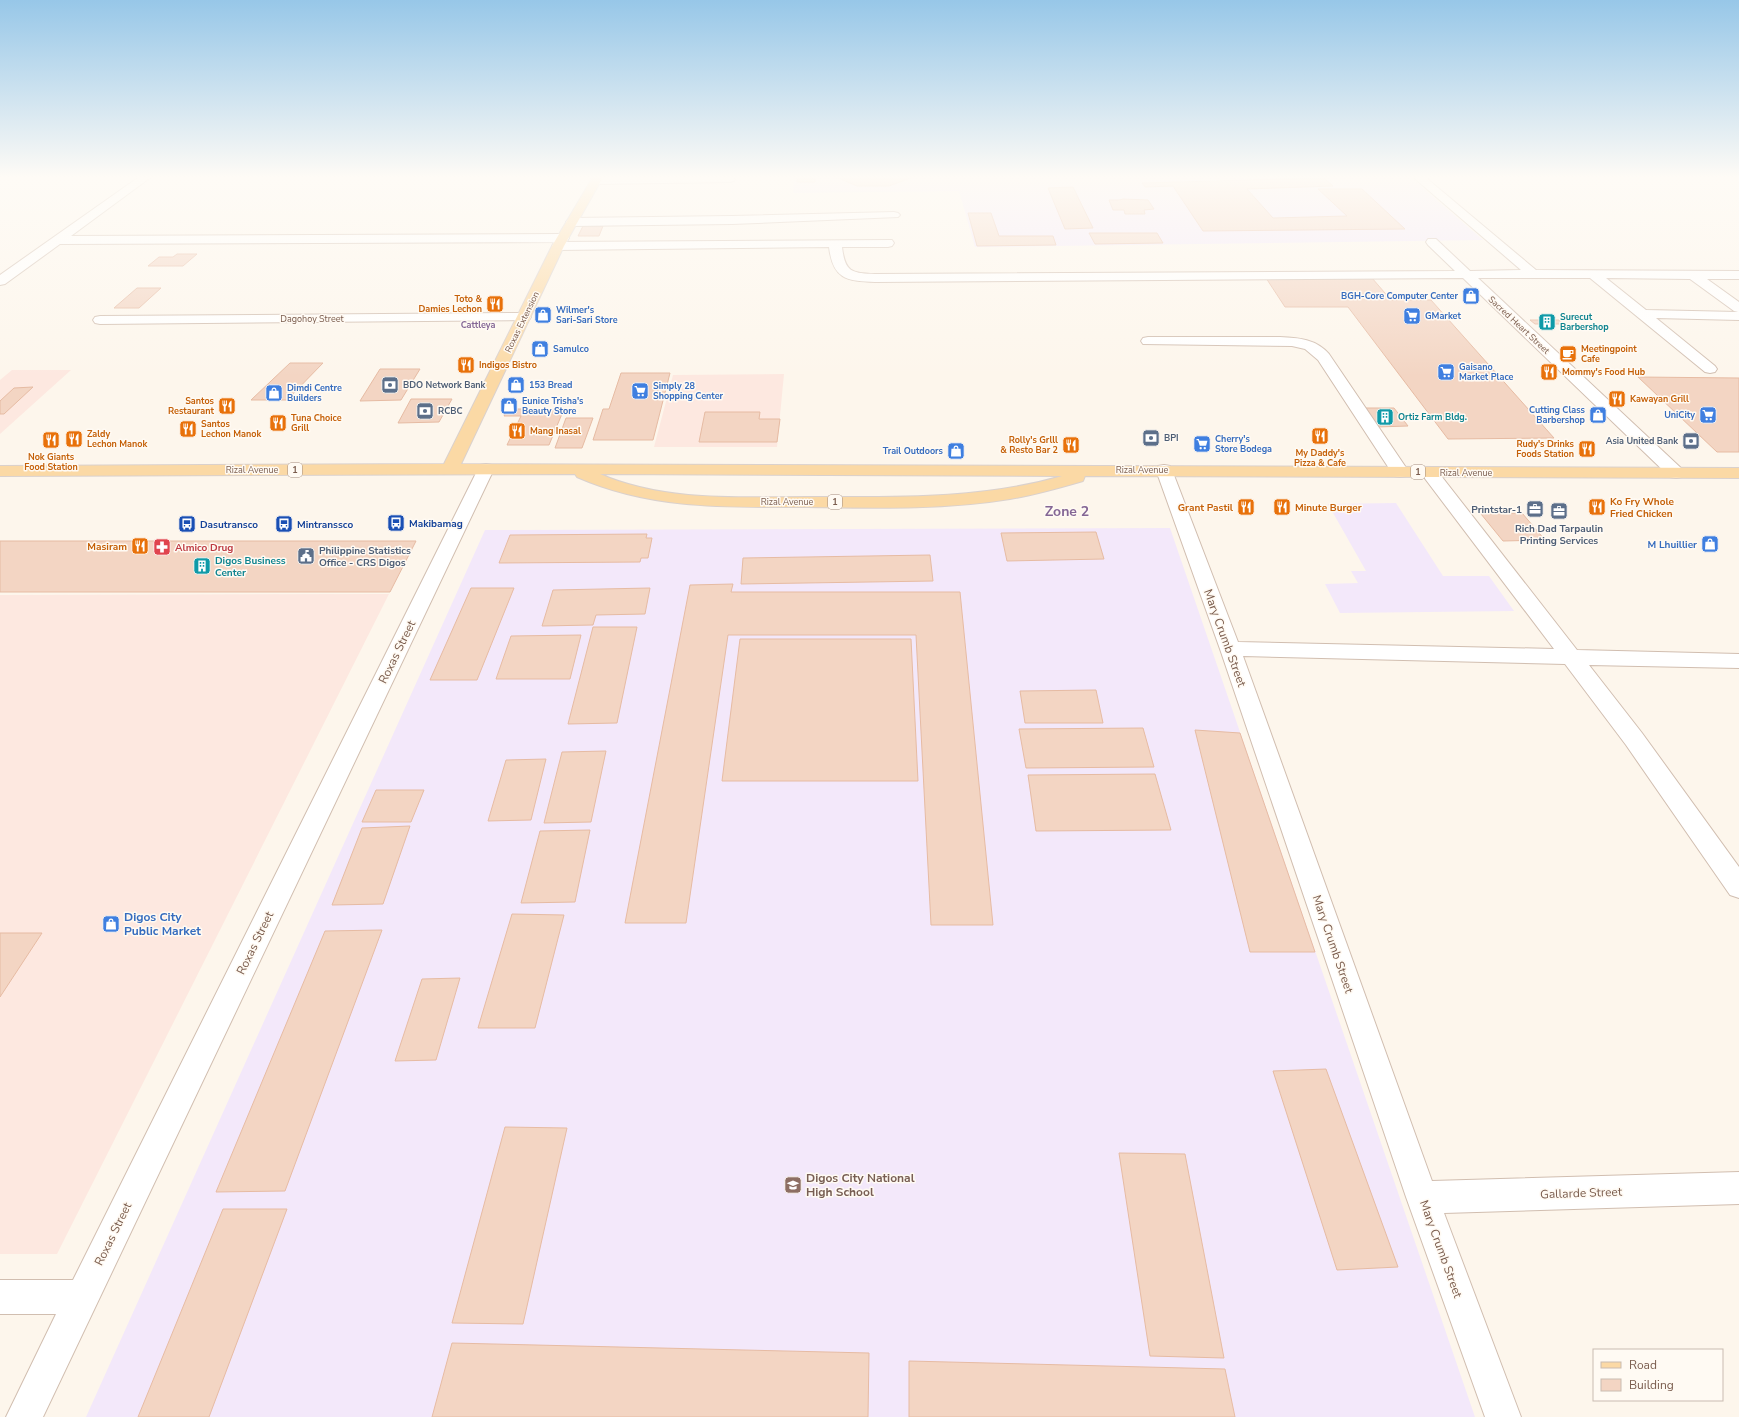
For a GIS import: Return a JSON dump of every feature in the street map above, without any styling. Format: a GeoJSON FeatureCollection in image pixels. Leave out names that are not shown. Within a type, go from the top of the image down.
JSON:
{"type":"FeatureCollection","features":[{"type":"Feature","properties":{"kind":"main road","name":"Roxas Extension"},"geometry":{"type":"LineString","coordinates":[[450,469],[560,243]]}},
{"type":"Feature","properties":{"kind":"main road","name":"Rizal Avenue"},"geometry":{"type":"LineString","coordinates":[[0,471],[575,469],[1739,473]]}},
{"type":"Feature","properties":{"kind":"main road","name":"Rizal Avenue"},"geometry":{"type":"LineString","coordinates":[[575,469],[593,479],[619,488],[648,494],[682,499],[777,502],[896,502],[970,498],[1044,487],[1097,470]]}},
{"type":"Feature","properties":{"kind":"street"},"geometry":{"type":"LineString","coordinates":[[0,281],[54,243]]}},
{"type":"Feature","properties":{"kind":"street"},"geometry":{"type":"LineString","coordinates":[[715,243],[881,243]]}},
{"type":"Feature","properties":{"kind":"street","name":"Sacred Heart Street"},"geometry":{"type":"LineString","coordinates":[[1433,243],[1676,473]]}},
{"type":"Feature","properties":{"kind":"street"},"geometry":{"type":"LineString","coordinates":[[1496,243],[1533,274]]}},
{"type":"Feature","properties":{"kind":"street"},"geometry":{"type":"LineString","coordinates":[[835,244],[836,259],[840,268],[844,274],[855,278],[1533,274],[1739,275]]}},
{"type":"Feature","properties":{"kind":"street"},"geometry":{"type":"LineString","coordinates":[[1593,274],[1710,370]]}},
{"type":"Feature","properties":{"kind":"street"},"geometry":{"type":"LineString","coordinates":[[1692,274],[1739,308]]}},
{"type":"Feature","properties":{"kind":"street"},"geometry":{"type":"LineString","coordinates":[[1642,314],[1739,316]]}},
{"type":"Feature","properties":{"kind":"street","name":"Dagohoy Street"},"geometry":{"type":"LineString","coordinates":[[100,320],[524,317]]}},
{"type":"Feature","properties":{"kind":"street"},"geometry":{"type":"LineString","coordinates":[[1148,342],[1280,341],[1298,342],[1314,347],[1324,357],[1400,472]]}},
{"type":"Feature","properties":{"kind":"street","name":"Roxas Street"},"geometry":{"type":"LineString","coordinates":[[24,1417],[486,469]]}},
{"type":"Feature","properties":{"kind":"street","name":"Mary Crumb Street"},"geometry":{"type":"LineString","coordinates":[[1164,470],[1230,649],[1422,1197],[1503,1417]]}},
{"type":"Feature","properties":{"kind":"street"},"geometry":{"type":"LineString","coordinates":[[1429,472],[1634,739],[1739,887]]}},
{"type":"Feature","properties":{"kind":"street"},"geometry":{"type":"LineString","coordinates":[[1230,649],[1739,661]]}},
{"type":"Feature","properties":{"kind":"street","name":"Gallarde Street"},"geometry":{"type":"LineString","coordinates":[[1422,1197],[1739,1188]]}},
{"type":"Feature","properties":{"kind":"street"},"geometry":{"type":"LineString","coordinates":[[0,1297],[83,1297]]}},
{"type":"Feature","properties":{"kind":"shaded area"},"geometry":{"type":"Polygon","coordinates":[[[974,243],[1256,243],[975,247],[974,243]]]}},
{"type":"Feature","properties":{"kind":"shaded area"},"geometry":{"type":"Polygon","coordinates":[[[12,370],[71,370],[0,434],[0,380],[12,370]]]}},
{"type":"Feature","properties":{"kind":"shaded area"},"geometry":{"type":"Polygon","coordinates":[[[784,374],[777,447],[654,447],[673,375],[784,374]]]}},
{"type":"Feature","properties":{"kind":"shaded area"},"geometry":{"type":"Polygon","coordinates":[[[1396,503],[1443,576],[1489,576],[1514,611],[1340,613],[1325,584],[1358,583],[1351,571],[1366,571],[1328,504],[1396,503]]]}},
{"type":"Feature","properties":{"kind":"shaded area","name":"Digos City National High School"},"geometry":{"type":"Polygon","coordinates":[[[1170,528],[1475,1417],[86,1417],[485,530],[1170,528]]]}},
{"type":"Feature","properties":{"kind":"shaded area","name":"Digos City Public Market"},"geometry":{"type":"Polygon","coordinates":[[[389,594],[57,1254],[0,1254],[0,595],[389,594]]]}},
{"type":"Feature","properties":{"kind":"building"},"geometry":{"type":"Polygon","coordinates":[[[976,243],[1055,243],[1056,245],[977,246],[976,243]]]}},
{"type":"Feature","properties":{"kind":"building"},"geometry":{"type":"Polygon","coordinates":[[[1095,243],[1154,243],[1095,244],[1095,243]]]}},
{"type":"Feature","properties":{"kind":"building"},"geometry":{"type":"Polygon","coordinates":[[[177,254],[197,254],[183,266],[148,266],[159,257],[173,257],[177,254]]]}},
{"type":"Feature","properties":{"kind":"building","name":"Gaisano Market Place"},"geometry":{"type":"Polygon","coordinates":[[[1266,278],[1372,278],[1391,300],[1431,300],[1554,438],[1448,439],[1348,307],[1285,307],[1266,278]]]}},
{"type":"Feature","properties":{"kind":"building"},"geometry":{"type":"Polygon","coordinates":[[[137,288],[161,288],[139,308],[114,308],[137,288]]]}},
{"type":"Feature","properties":{"kind":"building","name":"Surecut Barbershop"},"geometry":{"type":"Polygon","coordinates":[[[1530,320],[1559,320],[1564,324],[1535,324],[1530,320]]]}},
{"type":"Feature","properties":{"kind":"building"},"geometry":{"type":"Polygon","coordinates":[[[290,363],[323,363],[287,400],[251,400],[290,363]]]}},
{"type":"Feature","properties":{"kind":"building","name":"BDO Network Bank"},"geometry":{"type":"Polygon","coordinates":[[[380,369],[420,369],[401,400],[360,401],[380,369]]]}},
{"type":"Feature","properties":{"kind":"building","name":"Simply 28 Shopping Center"},"geometry":{"type":"Polygon","coordinates":[[[621,373],[670,373],[653,440],[593,440],[603,409],[609,409],[621,373]]]}},
{"type":"Feature","properties":{"kind":"building","name":"UniCity"},"geometry":{"type":"Polygon","coordinates":[[[1638,377],[1739,378],[1739,452],[1717,452],[1638,377]]]}},
{"type":"Feature","properties":{"kind":"building"},"geometry":{"type":"Polygon","coordinates":[[[33,387],[4,414],[0,414],[0,401],[14,388],[33,387]]]}},
{"type":"Feature","properties":{"kind":"building","name":"RCBC"},"geometry":{"type":"Polygon","coordinates":[[[411,399],[452,399],[439,422],[398,423],[411,399]]]}},
{"type":"Feature","properties":{"kind":"building","name":"Ortiz Farm Bldg."},"geometry":{"type":"Polygon","coordinates":[[[1363,408],[1394,408],[1408,426],[1376,427],[1363,408]]]}},
{"type":"Feature","properties":{"kind":"building"},"geometry":{"type":"Polygon","coordinates":[[[508,409],[564,409],[549,445],[507,445],[521,416],[504,416],[508,409]]]}},
{"type":"Feature","properties":{"kind":"building"},"geometry":{"type":"Polygon","coordinates":[[[705,412],[760,412],[759,419],[780,419],[777,442],[699,442],[705,412]]]}},
{"type":"Feature","properties":{"kind":"building"},"geometry":{"type":"Polygon","coordinates":[[[566,418],[593,418],[582,448],[555,448],[566,418]]]}},
{"type":"Feature","properties":{"kind":"building"},"geometry":{"type":"Polygon","coordinates":[[[1522,513],[1545,540],[1503,541],[1481,514],[1522,513]]]}},
{"type":"Feature","properties":{"kind":"building"},"geometry":{"type":"Polygon","coordinates":[[[1096,532],[1104,559],[1007,561],[1001,533],[1096,532]]]}},
{"type":"Feature","properties":{"kind":"building"},"geometry":{"type":"Polygon","coordinates":[[[647,534],[646,538],[652,538],[648,558],[641,558],[640,562],[499,563],[510,535],[647,534]]]}},
{"type":"Feature","properties":{"kind":"building","name":"Digos Business Center"},"geometry":{"type":"Polygon","coordinates":[[[0,541],[416,541],[390,592],[0,592],[0,541]]]}},
{"type":"Feature","properties":{"kind":"building"},"geometry":{"type":"Polygon","coordinates":[[[930,555],[933,581],[741,584],[743,558],[930,555]]]}},
{"type":"Feature","properties":{"kind":"building"},"geometry":{"type":"Polygon","coordinates":[[[733,584],[731,592],[960,592],[993,925],[931,925],[916,635],[728,635],[686,923],[625,923],[690,585],[733,584]]]}},
{"type":"Feature","properties":{"kind":"building"},"geometry":{"type":"Polygon","coordinates":[[[471,588],[514,588],[477,680],[430,680],[471,588]]]}},
{"type":"Feature","properties":{"kind":"building"},"geometry":{"type":"Polygon","coordinates":[[[650,588],[645,614],[596,615],[593,625],[542,626],[553,590],[650,588]]]}},
{"type":"Feature","properties":{"kind":"building"},"geometry":{"type":"Polygon","coordinates":[[[593,627],[637,627],[617,723],[568,724],[593,627]]]}},
{"type":"Feature","properties":{"kind":"building"},"geometry":{"type":"Polygon","coordinates":[[[581,635],[570,679],[496,679],[511,636],[581,635]]]}},
{"type":"Feature","properties":{"kind":"building"},"geometry":{"type":"Polygon","coordinates":[[[740,639],[911,639],[918,781],[722,781],[740,639]]]}},
{"type":"Feature","properties":{"kind":"building"},"geometry":{"type":"Polygon","coordinates":[[[1096,690],[1103,723],[1025,723],[1020,691],[1096,690]]]}},
{"type":"Feature","properties":{"kind":"building"},"geometry":{"type":"Polygon","coordinates":[[[1143,728],[1154,767],[1026,768],[1019,729],[1143,728]]]}},
{"type":"Feature","properties":{"kind":"building"},"geometry":{"type":"Polygon","coordinates":[[[1195,730],[1240,733],[1315,952],[1250,952],[1195,730]]]}},
{"type":"Feature","properties":{"kind":"building"},"geometry":{"type":"Polygon","coordinates":[[[606,751],[591,822],[544,823],[562,752],[606,751]]]}},
{"type":"Feature","properties":{"kind":"building"},"geometry":{"type":"Polygon","coordinates":[[[546,759],[531,820],[488,821],[506,760],[546,759]]]}},
{"type":"Feature","properties":{"kind":"building"},"geometry":{"type":"Polygon","coordinates":[[[1155,774],[1171,830],[1036,831],[1028,775],[1155,774]]]}},
{"type":"Feature","properties":{"kind":"building"},"geometry":{"type":"Polygon","coordinates":[[[376,790],[424,790],[411,822],[362,822],[376,790]]]}},
{"type":"Feature","properties":{"kind":"building"},"geometry":{"type":"Polygon","coordinates":[[[410,826],[383,904],[332,905],[362,828],[410,826]]]}},
{"type":"Feature","properties":{"kind":"building"},"geometry":{"type":"Polygon","coordinates":[[[590,830],[575,902],[521,903],[540,831],[590,830]]]}},
{"type":"Feature","properties":{"kind":"building"},"geometry":{"type":"Polygon","coordinates":[[[512,914],[564,915],[535,1028],[478,1028],[512,914]]]}},
{"type":"Feature","properties":{"kind":"building"},"geometry":{"type":"Polygon","coordinates":[[[382,930],[285,1191],[216,1192],[325,931],[382,930]]]}},
{"type":"Feature","properties":{"kind":"building"},"geometry":{"type":"Polygon","coordinates":[[[0,933],[42,933],[0,997],[0,933]]]}},
{"type":"Feature","properties":{"kind":"building"},"geometry":{"type":"Polygon","coordinates":[[[460,978],[436,1060],[395,1061],[422,979],[460,978]]]}},
{"type":"Feature","properties":{"kind":"building"},"geometry":{"type":"Polygon","coordinates":[[[1326,1069],[1398,1267],[1337,1270],[1273,1071],[1326,1069]]]}},
{"type":"Feature","properties":{"kind":"building"},"geometry":{"type":"Polygon","coordinates":[[[505,1127],[567,1128],[523,1324],[452,1323],[505,1127]]]}},
{"type":"Feature","properties":{"kind":"building"},"geometry":{"type":"Polygon","coordinates":[[[1119,1153],[1185,1154],[1224,1358],[1150,1356],[1119,1153]]]}},
{"type":"Feature","properties":{"kind":"building"},"geometry":{"type":"Polygon","coordinates":[[[223,1209],[287,1209],[209,1417],[138,1417],[223,1209]]]}},
{"type":"Feature","properties":{"kind":"building"},"geometry":{"type":"Polygon","coordinates":[[[452,1343],[869,1353],[868,1417],[432,1417],[452,1343]]]}},
{"type":"Feature","properties":{"kind":"building"},"geometry":{"type":"Polygon","coordinates":[[[909,1361],[1225,1369],[1235,1417],[909,1417],[909,1361]]]}},
{"type":"Feature","properties":{"kind":"place","name":"BGH-Core Computer Center"},"geometry":{"type":"Point","coordinates":[1471,296]}},
{"type":"Feature","properties":{"kind":"place","name":"Toto & Damies Lechon"},"geometry":{"type":"Point","coordinates":[495,304]}},
{"type":"Feature","properties":{"kind":"place","name":"Wilmer's Sari-Sari Store"},"geometry":{"type":"Point","coordinates":[543,315]}},
{"type":"Feature","properties":{"kind":"place","name":"GMarket"},"geometry":{"type":"Point","coordinates":[1412,316]}},
{"type":"Feature","properties":{"kind":"place","name":"Surecut Barbershop"},"geometry":{"type":"Point","coordinates":[1547,322]}},
{"type":"Feature","properties":{"kind":"place","name":"Samulco"},"geometry":{"type":"Point","coordinates":[540,349]}},
{"type":"Feature","properties":{"kind":"place","name":"Meetingpoint Cafe"},"geometry":{"type":"Point","coordinates":[1568,354]}},
{"type":"Feature","properties":{"kind":"place","name":"Indigos Bistro"},"geometry":{"type":"Point","coordinates":[466,365]}},
{"type":"Feature","properties":{"kind":"place","name":"Gaisano Market Place"},"geometry":{"type":"Point","coordinates":[1446,372]}},
{"type":"Feature","properties":{"kind":"place","name":"Mommy's Food Hub"},"geometry":{"type":"Point","coordinates":[1549,372]}},
{"type":"Feature","properties":{"kind":"place","name":"BDO Network Bank"},"geometry":{"type":"Point","coordinates":[390,385]}},
{"type":"Feature","properties":{"kind":"place","name":"153 Bread"},"geometry":{"type":"Point","coordinates":[516,385]}},
{"type":"Feature","properties":{"kind":"place","name":"Simply 28 Shopping Center"},"geometry":{"type":"Point","coordinates":[640,391]}},
{"type":"Feature","properties":{"kind":"place","name":"Dimdi Centre Builders"},"geometry":{"type":"Point","coordinates":[274,393]}},
{"type":"Feature","properties":{"kind":"place","name":"Kawayan Grill"},"geometry":{"type":"Point","coordinates":[1617,399]}},
{"type":"Feature","properties":{"kind":"place","name":"Santos Restaurant"},"geometry":{"type":"Point","coordinates":[227,406]}},
{"type":"Feature","properties":{"kind":"place","name":"Eunice Trisha's Beauty Store"},"geometry":{"type":"Point","coordinates":[509,406]}},
{"type":"Feature","properties":{"kind":"place","name":"RCBC"},"geometry":{"type":"Point","coordinates":[425,411]}},
{"type":"Feature","properties":{"kind":"place","name":"Cutting Class Barbershop"},"geometry":{"type":"Point","coordinates":[1598,415]}},
{"type":"Feature","properties":{"kind":"place","name":"UniCity"},"geometry":{"type":"Point","coordinates":[1708,415]}},
{"type":"Feature","properties":{"kind":"place","name":"Ortiz Farm Bldg."},"geometry":{"type":"Point","coordinates":[1385,417]}},
{"type":"Feature","properties":{"kind":"place","name":"Tuna Choice Grill"},"geometry":{"type":"Point","coordinates":[278,423]}},
{"type":"Feature","properties":{"kind":"place","name":"Santos Lechon Manok"},"geometry":{"type":"Point","coordinates":[188,429]}},
{"type":"Feature","properties":{"kind":"place","name":"Mang Inasal"},"geometry":{"type":"Point","coordinates":[517,431]}},
{"type":"Feature","properties":{"kind":"place","name":"My Daddy's Pizza & Cafe"},"geometry":{"type":"Point","coordinates":[1320,436]}},
{"type":"Feature","properties":{"kind":"place","name":"BPI"},"geometry":{"type":"Point","coordinates":[1151,438]}},
{"type":"Feature","properties":{"kind":"place","name":"Zaldy Lechon Manok"},"geometry":{"type":"Point","coordinates":[74,439]}},
{"type":"Feature","properties":{"kind":"place","name":"Nok Giants Food Station"},"geometry":{"type":"Point","coordinates":[51,440]}},
{"type":"Feature","properties":{"kind":"place","name":"Asia United Bank"},"geometry":{"type":"Point","coordinates":[1691,441]}},
{"type":"Feature","properties":{"kind":"place","name":"Cherry's Store Bodega"},"geometry":{"type":"Point","coordinates":[1202,444]}},
{"type":"Feature","properties":{"kind":"place","name":"Rolly's Grlll & Resto Bar 2"},"geometry":{"type":"Point","coordinates":[1071,445]}},
{"type":"Feature","properties":{"kind":"place","name":"Rudy's Drinks Foods Station"},"geometry":{"type":"Point","coordinates":[1587,449]}},
{"type":"Feature","properties":{"kind":"place","name":"Trail Outdoors"},"geometry":{"type":"Point","coordinates":[956,451]}},
{"type":"Feature","properties":{"kind":"place","name":"Grant Pastil"},"geometry":{"type":"Point","coordinates":[1246,507]}},
{"type":"Feature","properties":{"kind":"place","name":"Minute Burger"},"geometry":{"type":"Point","coordinates":[1282,507]}},
{"type":"Feature","properties":{"kind":"place","name":"Ko Fry Whole Fried Chicken"},"geometry":{"type":"Point","coordinates":[1597,507]}},
{"type":"Feature","properties":{"kind":"place","name":"Printstar-1"},"geometry":{"type":"Point","coordinates":[1535,509]}},
{"type":"Feature","properties":{"kind":"place","name":"Rich Dad Tarpaulin Printing Services"},"geometry":{"type":"Point","coordinates":[1559,511]}},
{"type":"Feature","properties":{"kind":"place","name":"Makibamag"},"geometry":{"type":"Point","coordinates":[396,523]}},
{"type":"Feature","properties":{"kind":"place","name":"Dasutransco"},"geometry":{"type":"Point","coordinates":[187,524]}},
{"type":"Feature","properties":{"kind":"place","name":"Mintranssco"},"geometry":{"type":"Point","coordinates":[284,524]}},
{"type":"Feature","properties":{"kind":"place","name":"M Lhuillier"},"geometry":{"type":"Point","coordinates":[1710,544]}},
{"type":"Feature","properties":{"kind":"place","name":"Masiram"},"geometry":{"type":"Point","coordinates":[140,546]}},
{"type":"Feature","properties":{"kind":"place","name":"Almico Drug"},"geometry":{"type":"Point","coordinates":[162,547]}},
{"type":"Feature","properties":{"kind":"place","name":"Philippine Statistics Office - CRS Digos"},"geometry":{"type":"Point","coordinates":[306,556]}},
{"type":"Feature","properties":{"kind":"place","name":"Digos Business Center"},"geometry":{"type":"Point","coordinates":[202,566]}},
{"type":"Feature","properties":{"kind":"place","name":"Digos City Public Market"},"geometry":{"type":"Point","coordinates":[111,924]}},
{"type":"Feature","properties":{"kind":"place","name":"Digos City National High School"},"geometry":{"type":"Point","coordinates":[793,1185]}},
{"type":"Feature","properties":{"kind":"district","name":"Cattleya"},"geometry":{"type":"Point","coordinates":[478,325]}},
{"type":"Feature","properties":{"kind":"district","name":"Zone 2"},"geometry":{"type":"Point","coordinates":[1067,511]}}]}
